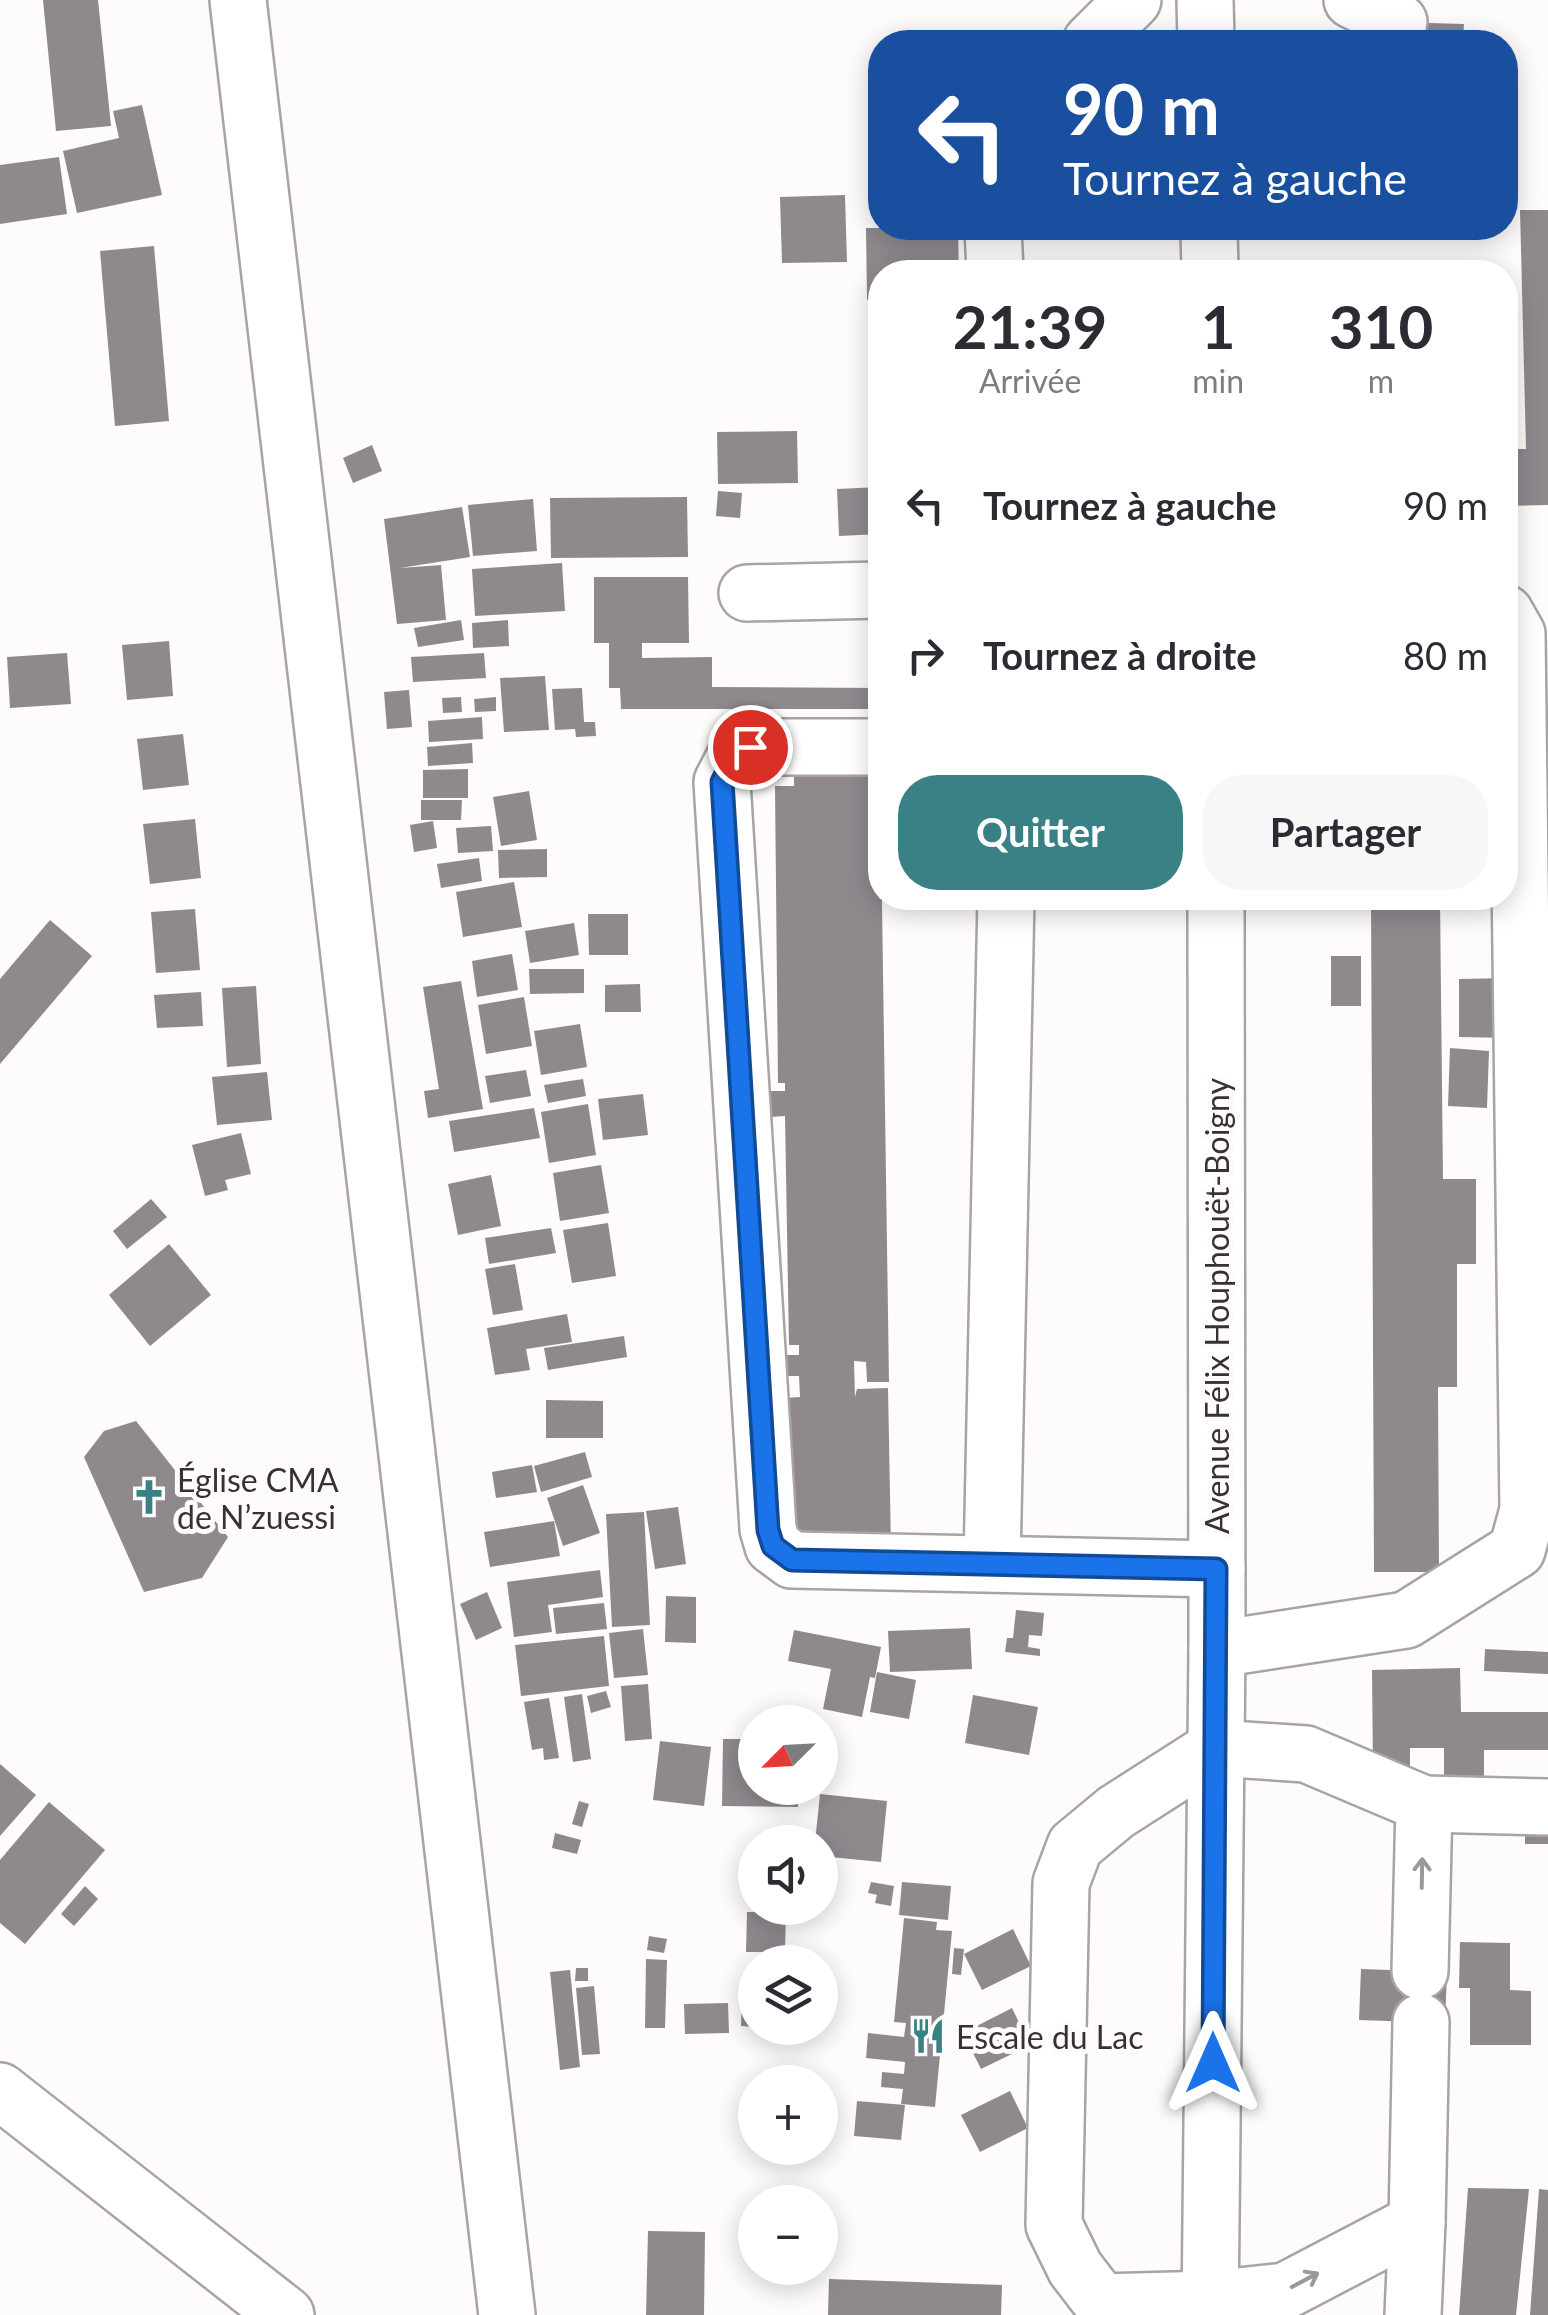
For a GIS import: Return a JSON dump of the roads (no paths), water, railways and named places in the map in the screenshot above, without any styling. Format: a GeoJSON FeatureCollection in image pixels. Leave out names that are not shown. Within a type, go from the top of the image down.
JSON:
{"type":"FeatureCollection","features":[{"type":"Feature","properties":{"kind":"main road"},"geometry":{"type":"LineString","coordinates":[[238,0],[507,2315]]}},
{"type":"Feature","properties":{"kind":"main road"},"geometry":{"type":"LineString","coordinates":[[1103,30],[1133,0]]}},
{"type":"Feature","properties":{"kind":"main road"},"geometry":{"type":"LineString","coordinates":[[1205,0],[1206,30]]}},
{"type":"Feature","properties":{"kind":"main road"},"geometry":{"type":"LineString","coordinates":[[747,593],[868,590]]}},
{"type":"Feature","properties":{"kind":"main road"},"geometry":{"type":"LineString","coordinates":[[1216,1649],[1406,1620],[1517,1550],[1528,1510],[1518,714]]}},
{"type":"Feature","properties":{"kind":"main road"},"geometry":{"type":"LineString","coordinates":[[868,747],[750,747],[734,759],[722,782],[768,1530],[773,1546],[792,1560],[1216,1569]]}},
{"type":"Feature","properties":{"kind":"main road"},"geometry":{"type":"LineString","coordinates":[[992,1563],[1006,910]]}},
{"type":"Feature","properties":{"kind":"main road","name":"Avenue Félix Houphouët-Boigny"},"geometry":{"type":"LineString","coordinates":[[1210,2307],[1216,1748],[1216,910]]}},
{"type":"Feature","properties":{"kind":"main road"},"geometry":{"type":"LineString","coordinates":[[1417,2222],[1285,2291],[1210,2307],[1101,2302],[1075,2268],[1054,2225],[1060,1883],[1075,1846],[1116,1812],[1216,1748],[1306,1754],[1424,1804],[1548,1807]]}},
{"type":"Feature","properties":{"kind":"main road"},"geometry":{"type":"LineString","coordinates":[[1412,2315],[1424,1804]]}},
{"type":"Feature","properties":{"kind":"main road"},"geometry":{"type":"LineString","coordinates":[[0,2091],[286,2315]]}},
{"type":"Feature","properties":{"kind":"place","name":"Église CMA de N’zuessi"},"geometry":{"type":"Point","coordinates":[149,1497]}},
{"type":"Feature","properties":{"kind":"place","name":"Escale du Lac"},"geometry":{"type":"Point","coordinates":[928,2036]}}]}
